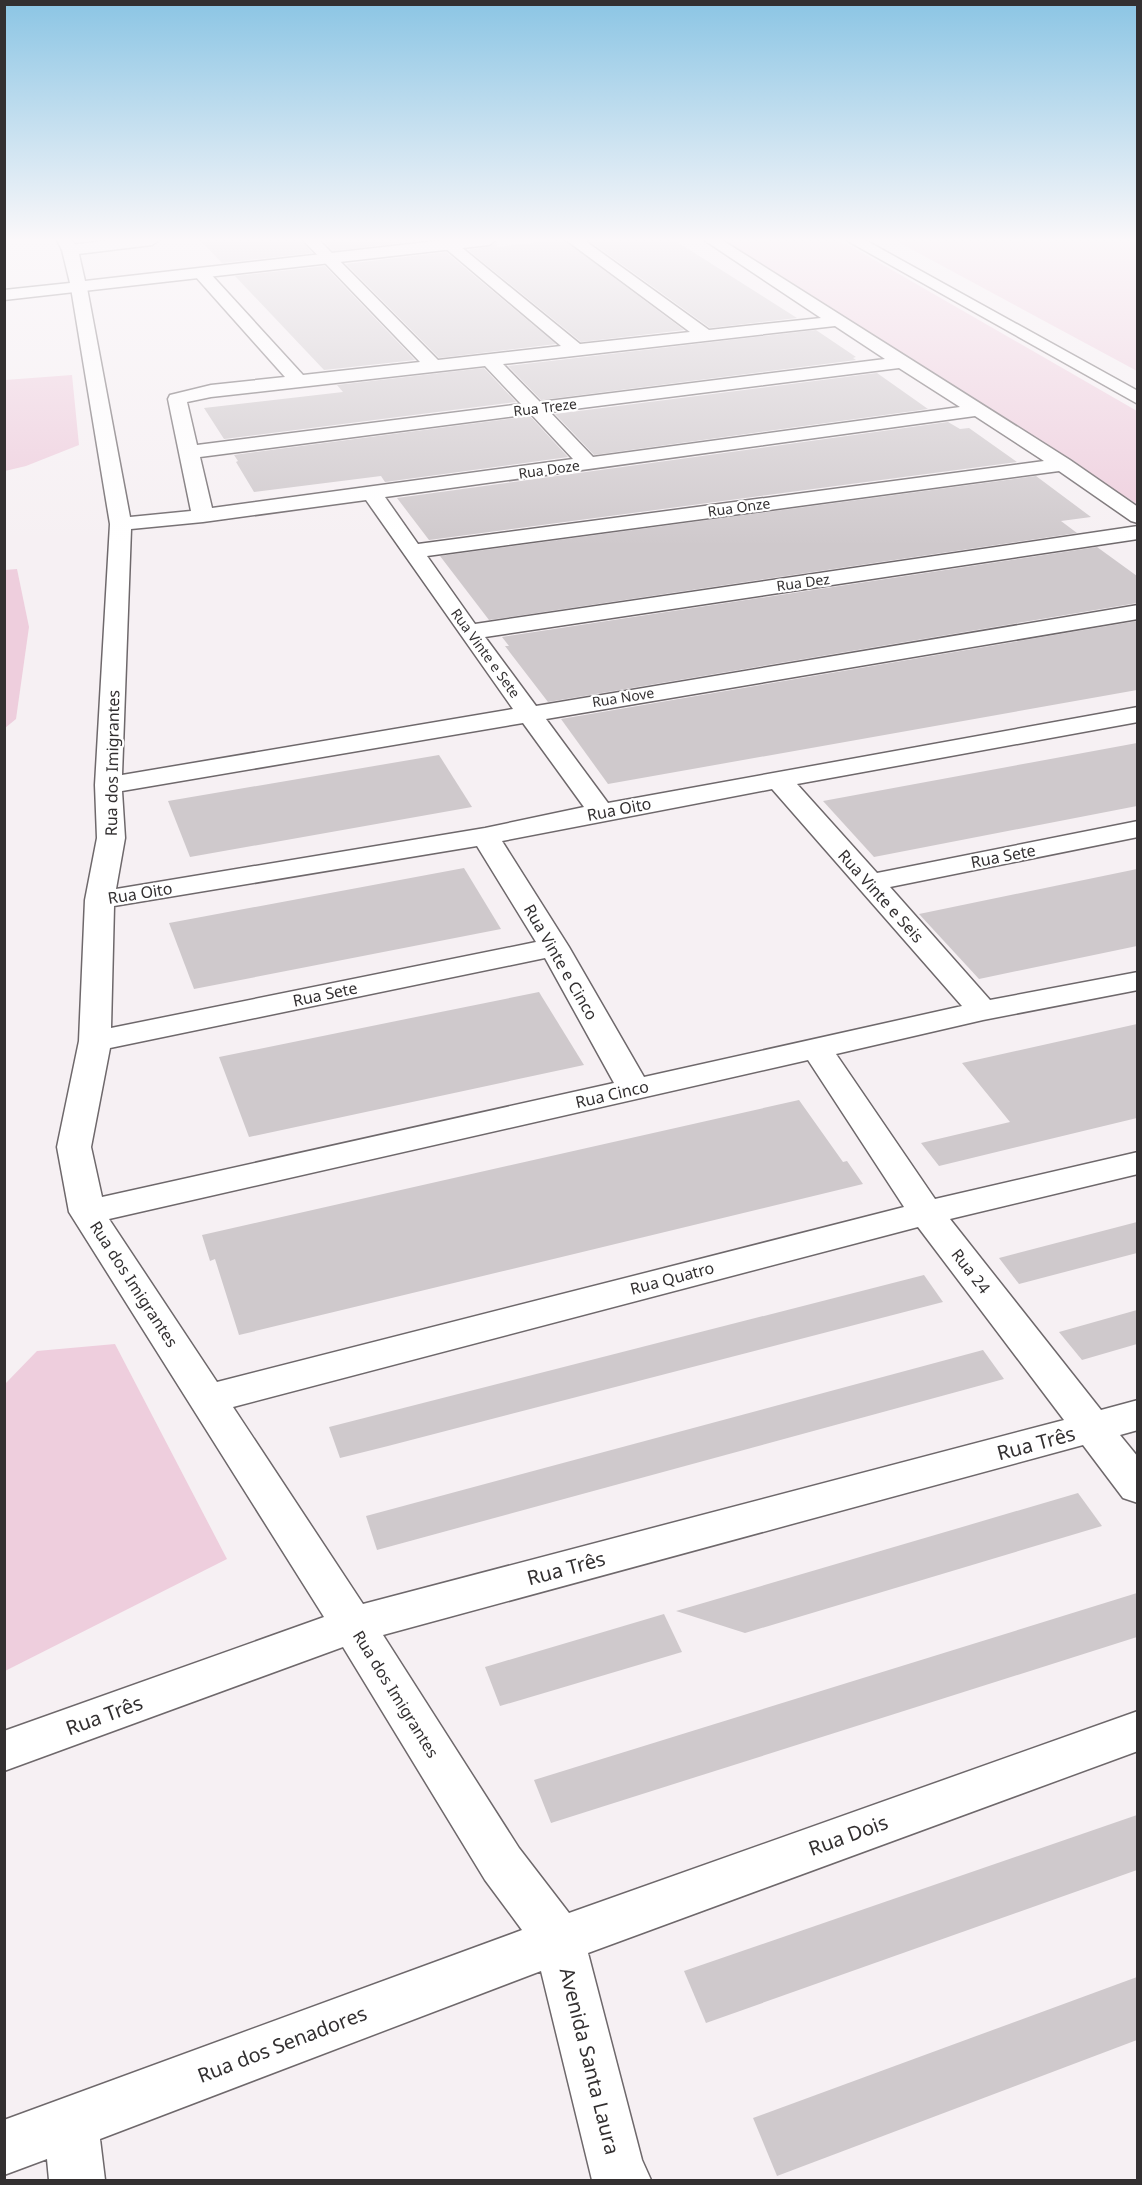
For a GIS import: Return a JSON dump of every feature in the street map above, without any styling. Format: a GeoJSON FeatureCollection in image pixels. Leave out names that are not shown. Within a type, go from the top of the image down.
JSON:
{"type":"FeatureCollection","features":[{"type":"Feature","properties":{"kind":"street","name":"Rua dos Imigrantes"},"geometry":{"type":"LineString","coordinates":[[90,342],[122,524],[108,785],[111,838],[100,900],[95,1041],[74,1147],[87,1212],[353,1625],[502,1864],[559,1940]]}},
{"type":"Feature","properties":{"kind":"street"},"geometry":{"type":"LineString","coordinates":[[263,342],[298,381]]}},
{"type":"Feature","properties":{"kind":"street"},"geometry":{"type":"LineString","coordinates":[[411,342],[434,366]]}},
{"type":"Feature","properties":{"kind":"street"},"geometry":{"type":"LineString","coordinates":[[566,342],[576,350]]}},
{"type":"Feature","properties":{"kind":"street"},"geometry":{"type":"LineString","coordinates":[[203,516],[177,399],[211,391],[651,342]]}},
{"type":"Feature","properties":{"kind":"street"},"geometry":{"type":"LineString","coordinates":[[869,342],[1063,464],[1137,518]]}},
{"type":"Feature","properties":{"kind":"street"},"geometry":{"type":"LineString","coordinates":[[1035,342],[1137,399]]}},
{"type":"Feature","properties":{"kind":"street"},"geometry":{"type":"LineString","coordinates":[[1064,342],[1137,382]]}},
{"type":"Feature","properties":{"kind":"street"},"geometry":{"type":"LineString","coordinates":[[489,360],[588,464]]}},
{"type":"Feature","properties":{"kind":"street","name":"Rua Treze"},"geometry":{"type":"LineString","coordinates":[[189,452],[900,362]]}},
{"type":"Feature","properties":{"kind":"street","name":"Rua Doze"},"geometry":{"type":"LineString","coordinates":[[122,524],[203,516],[977,410]]}},
{"type":"Feature","properties":{"kind":"street","name":"Rua Onze"},"geometry":{"type":"LineString","coordinates":[[414,551],[1063,464]]}},
{"type":"Feature","properties":{"kind":"street","name":"Rua Vinte e Sete"},"geometry":{"type":"LineString","coordinates":[[372,493],[469,632],[530,712],[601,813]]}},
{"type":"Feature","properties":{"kind":"street","name":"Rua Dez"},"geometry":{"type":"LineString","coordinates":[[469,632],[1137,532]]}},
{"type":"Feature","properties":{"kind":"street","name":"Rua Nove"},"geometry":{"type":"LineString","coordinates":[[108,785],[530,712],[1137,612]]}},
{"type":"Feature","properties":{"kind":"street","name":"Rua Oito"},"geometry":{"type":"LineString","coordinates":[[100,900],[485,836],[1137,714]]}},
{"type":"Feature","properties":{"kind":"street","name":"Rua Vinte e Seis"},"geometry":{"type":"LineString","coordinates":[[779,780],[983,1011]]}},
{"type":"Feature","properties":{"kind":"street","name":"Rua Sete"},"geometry":{"type":"LineString","coordinates":[[869,883],[1137,829]]}},
{"type":"Feature","properties":{"kind":"street","name":"Rua Vinte e Cinco"},"geometry":{"type":"LineString","coordinates":[[485,836],[554,947],[634,1089]]}},
{"type":"Feature","properties":{"kind":"street","name":"Rua Sete"},"geometry":{"type":"LineString","coordinates":[[95,1041],[554,947]]}},
{"type":"Feature","properties":{"kind":"street","name":"Rua Cinco"},"geometry":{"type":"LineString","coordinates":[[87,1212],[983,1011],[1137,981]]}},
{"type":"Feature","properties":{"kind":"street","name":"Rua 24"},"geometry":{"type":"LineString","coordinates":[[816,1048],[926,1213],[1137,1487]]}},
{"type":"Feature","properties":{"kind":"street","name":"Rua Quatro"},"geometry":{"type":"LineString","coordinates":[[207,1399],[926,1213],[1137,1163]]}},
{"type":"Feature","properties":{"kind":"street","name":"Rua Três"},"geometry":{"type":"LineString","coordinates":[[4,1751],[353,1625],[1137,1415]]}},
{"type":"Feature","properties":{"kind":"street","name":"Rua Dois"},"geometry":{"type":"LineString","coordinates":[[559,1940],[1137,1731]]}},
{"type":"Feature","properties":{"kind":"street","name":"Rua dos Senadores"},"geometry":{"type":"LineString","coordinates":[[4,2148],[559,1940]]}},
{"type":"Feature","properties":{"kind":"street","name":"Avenida Santa Laura"},"geometry":{"type":"LineString","coordinates":[[559,1940],[621,2180]]}},
{"type":"Feature","properties":{"kind":"street"},"geometry":{"type":"LineString","coordinates":[[71,2123],[77,2181]]}},
{"type":"Feature","properties":{"kind":"shaded area"},"geometry":{"type":"Polygon","coordinates":[[[879,342],[1017,342],[1137,411],[1137,504],[879,342]]]}},
{"type":"Feature","properties":{"kind":"shaded area"},"geometry":{"type":"Polygon","coordinates":[[[1083,342],[1137,342],[1137,371],[1083,342]]]}},
{"type":"Feature","properties":{"kind":"shaded area"},"geometry":{"type":"Polygon","coordinates":[[[72,375],[79,445],[26,466],[5,471],[5,380],[72,375]]]}},
{"type":"Feature","properties":{"kind":"shaded area"},"geometry":{"type":"Polygon","coordinates":[[[17,569],[29,627],[16,719],[5,728],[5,570],[17,569]]]}},
{"type":"Feature","properties":{"kind":"shaded area"},"geometry":{"type":"Polygon","coordinates":[[[115,1344],[227,1559],[5,1671],[5,1384],[37,1351],[115,1344]]]}},
{"type":"Feature","properties":{"kind":"building"},"geometry":{"type":"Polygon","coordinates":[[[297,342],[398,342],[415,360],[324,370],[297,342]]]}},
{"type":"Feature","properties":{"kind":"building"},"geometry":{"type":"Polygon","coordinates":[[[423,342],[554,342],[556,344],[439,358],[423,342]]]}},
{"type":"Feature","properties":{"kind":"building"},"geometry":{"type":"Polygon","coordinates":[[[714,342],[834,342],[856,357],[853,358],[856,360],[541,400],[508,366],[714,342]]]}},
{"type":"Feature","properties":{"kind":"building"},"geometry":{"type":"Polygon","coordinates":[[[484,368],[516,402],[224,439],[204,408],[343,392],[337,385],[484,368]]]}},
{"type":"Feature","properties":{"kind":"building"},"geometry":{"type":"Polygon","coordinates":[[[877,373],[928,409],[594,455],[555,414],[877,373]]]}},
{"type":"Feature","properties":{"kind":"building"},"geometry":{"type":"Polygon","coordinates":[[[530,416],[568,457],[385,482],[381,476],[254,492],[234,455],[530,416]]]}},
{"type":"Feature","properties":{"kind":"building"},"geometry":{"type":"Polygon","coordinates":[[[948,422],[960,429],[969,428],[1017,462],[429,540],[397,498],[948,422]]]}},
{"type":"Feature","properties":{"kind":"building"},"geometry":{"type":"Polygon","coordinates":[[[1036,476],[1091,517],[1061,521],[1077,533],[489,620],[440,556],[1036,476]]]}},
{"type":"Feature","properties":{"kind":"building"},"geometry":{"type":"Polygon","coordinates":[[[1097,547],[1137,576],[1137,603],[548,702],[505,646],[509,646],[502,637],[1097,547]]]}},
{"type":"Feature","properties":{"kind":"building"},"geometry":{"type":"Polygon","coordinates":[[[1137,621],[1137,690],[608,784],[561,719],[1137,621]]]}},
{"type":"Feature","properties":{"kind":"building"},"geometry":{"type":"Polygon","coordinates":[[[1137,743],[1137,806],[874,857],[823,801],[1137,743]]]}},
{"type":"Feature","properties":{"kind":"building"},"geometry":{"type":"Polygon","coordinates":[[[439,755],[472,807],[190,857],[168,801],[439,755]]]}},
{"type":"Feature","properties":{"kind":"building"},"geometry":{"type":"Polygon","coordinates":[[[464,868],[501,929],[194,989],[169,923],[464,868]]]}},
{"type":"Feature","properties":{"kind":"building"},"geometry":{"type":"Polygon","coordinates":[[[1137,869],[1137,946],[979,979],[919,914],[1137,869]]]}},
{"type":"Feature","properties":{"kind":"building"},"geometry":{"type":"Polygon","coordinates":[[[539,992],[584,1065],[249,1137],[219,1057],[539,992]]]}},
{"type":"Feature","properties":{"kind":"building"},"geometry":{"type":"Polygon","coordinates":[[[1137,1024],[1137,1118],[939,1166],[921,1143],[1010,1122],[962,1063],[1137,1024]]]}},
{"type":"Feature","properties":{"kind":"building"},"geometry":{"type":"Polygon","coordinates":[[[799,1100],[843,1162],[847,1161],[863,1184],[239,1335],[215,1259],[210,1261],[202,1235],[799,1100]]]}},
{"type":"Feature","properties":{"kind":"building"},"geometry":{"type":"Polygon","coordinates":[[[1137,1222],[1137,1253],[1019,1284],[999,1258],[1137,1222]]]}},
{"type":"Feature","properties":{"kind":"building"},"geometry":{"type":"Polygon","coordinates":[[[924,1275],[943,1302],[340,1458],[329,1427],[924,1275]]]}},
{"type":"Feature","properties":{"kind":"building"},"geometry":{"type":"Polygon","coordinates":[[[1137,1310],[1137,1344],[1082,1360],[1059,1332],[1137,1310]]]}},
{"type":"Feature","properties":{"kind":"building"},"geometry":{"type":"Polygon","coordinates":[[[983,1350],[1004,1379],[377,1550],[366,1516],[983,1350]]]}},
{"type":"Feature","properties":{"kind":"building"},"geometry":{"type":"Polygon","coordinates":[[[1078,1493],[1102,1526],[745,1633],[676,1611],[1078,1493]]]}},
{"type":"Feature","properties":{"kind":"building"},"geometry":{"type":"Polygon","coordinates":[[[1137,1593],[1137,1637],[551,1823],[534,1780],[1137,1593]]]}},
{"type":"Feature","properties":{"kind":"building"},"geometry":{"type":"Polygon","coordinates":[[[664,1614],[682,1652],[500,1706],[485,1667],[664,1614]]]}},
{"type":"Feature","properties":{"kind":"building"},"geometry":{"type":"Polygon","coordinates":[[[1137,1815],[1137,1870],[706,2023],[684,1971],[1137,1815]]]}},
{"type":"Feature","properties":{"kind":"building"},"geometry":{"type":"Polygon","coordinates":[[[1137,1977],[1137,2040],[777,2176],[753,2118],[1137,1977]]]}}]}
